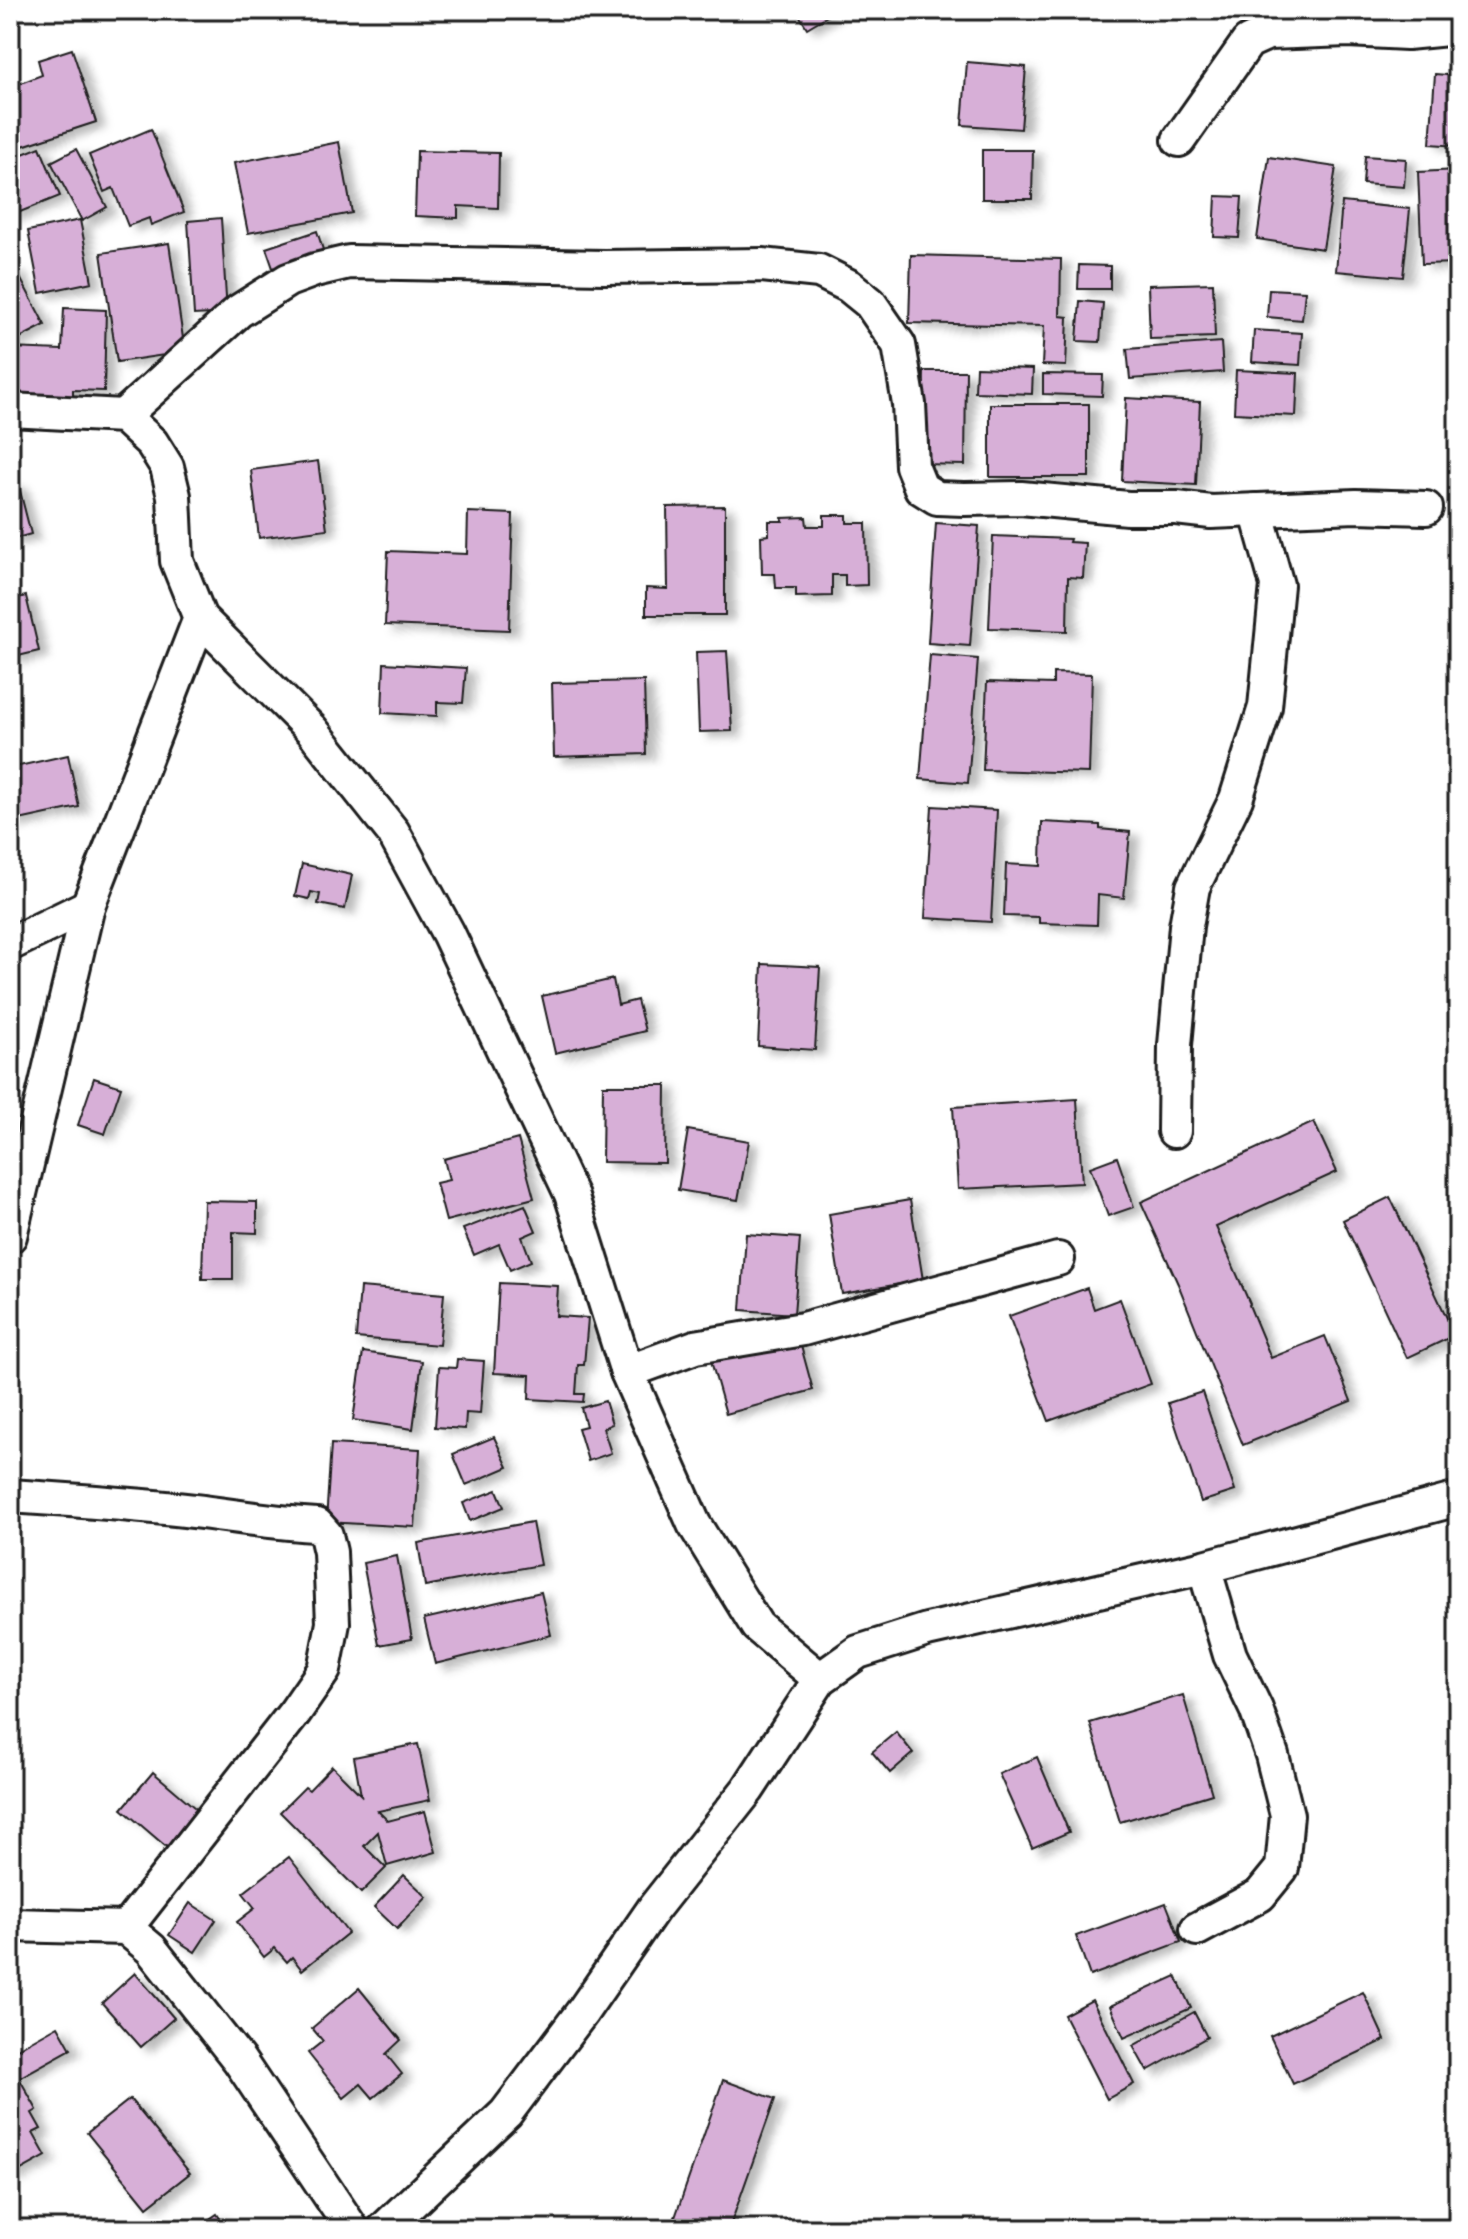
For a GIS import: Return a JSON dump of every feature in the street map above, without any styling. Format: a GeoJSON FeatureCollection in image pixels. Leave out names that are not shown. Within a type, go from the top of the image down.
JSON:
{"type":"FeatureCollection","features":[{"type":"Feature","properties":{"kind":"street"},"geometry":{"type":"LineString","coordinates":[[1179,140],[1248,42],[1268,33],[1348,30],[1407,33],[1458,28]]}},
{"type":"Feature","properties":{"kind":"street"},"geometry":{"type":"LineString","coordinates":[[123,416],[239,311],[288,280],[315,270],[349,262],[604,267],[762,265],[819,271],[849,286],[870,303],[899,345],[909,404],[912,466],[921,488],[937,498],[1021,498],[1211,512],[1356,506],[1426,508]]}},
{"type":"Feature","properties":{"kind":"street"},"geometry":{"type":"LineString","coordinates":[[10,410],[123,416],[152,443],[167,467],[174,496],[177,561],[200,618],[312,730],[393,832],[448,933],[571,1194],[627,1372],[694,1524],[757,1626],[820,1679]]}},
{"type":"Feature","properties":{"kind":"street"},"geometry":{"type":"LineString","coordinates":[[1174,1131],[1175,1045],[1186,926],[1193,887],[1236,799],[1265,707],[1277,585],[1256,510]]}},
{"type":"Feature","properties":{"kind":"street"},"geometry":{"type":"LineString","coordinates":[[10,1236],[88,906],[200,618]]}},
{"type":"Feature","properties":{"kind":"street"},"geometry":{"type":"LineString","coordinates":[[10,944],[88,906]]}},
{"type":"Feature","properties":{"kind":"street"},"geometry":{"type":"LineString","coordinates":[[627,1372],[695,1347],[803,1329],[1058,1259]]}},
{"type":"Feature","properties":{"kind":"street"},"geometry":{"type":"LineString","coordinates":[[10,1496],[317,1525],[326,1535],[330,1552],[333,1623],[324,1670],[295,1712],[126,1928]]}},
{"type":"Feature","properties":{"kind":"street"},"geometry":{"type":"LineString","coordinates":[[384,2229],[506,2113],[583,2011],[654,1908],[748,1789],[820,1679],[858,1652],[927,1630],[1204,1567],[1458,1499]]}},
{"type":"Feature","properties":{"kind":"street"},"geometry":{"type":"LineString","coordinates":[[1197,1929],[1260,1895],[1275,1877],[1282,1868],[1287,1815],[1272,1755],[1256,1709],[1230,1655],[1204,1567]]}},
{"type":"Feature","properties":{"kind":"street"},"geometry":{"type":"LineString","coordinates":[[10,1925],[126,1928],[151,1949],[239,2060],[352,2229]]}},
{"type":"Feature","properties":{"kind":"building"},"geometry":{"type":"Polygon","coordinates":[[[796,10],[837,10],[807,28],[796,10]]]}},
{"type":"Feature","properties":{"kind":"building"},"geometry":{"type":"Polygon","coordinates":[[[72,49],[96,122],[10,150],[10,95],[20,91],[18,84],[42,75],[38,60],[72,49]]]}},
{"type":"Feature","properties":{"kind":"building"},"geometry":{"type":"Polygon","coordinates":[[[967,62],[1026,67],[1021,129],[962,125],[967,62]]]}},
{"type":"Feature","properties":{"kind":"building"},"geometry":{"type":"Polygon","coordinates":[[[1435,74],[1458,76],[1458,146],[1430,144],[1435,74]]]}},
{"type":"Feature","properties":{"kind":"building"},"geometry":{"type":"Polygon","coordinates":[[[151,129],[184,212],[151,225],[149,218],[128,226],[113,188],[104,192],[89,155],[151,129]]]}},
{"type":"Feature","properties":{"kind":"building"},"geometry":{"type":"Polygon","coordinates":[[[339,142],[352,213],[248,233],[234,163],[339,142]]]}},
{"type":"Feature","properties":{"kind":"building"},"geometry":{"type":"Polygon","coordinates":[[[40,147],[60,196],[10,216],[10,159],[40,147]]]}},
{"type":"Feature","properties":{"kind":"building"},"geometry":{"type":"Polygon","coordinates":[[[76,149],[107,207],[82,221],[51,162],[76,149]]]}},
{"type":"Feature","properties":{"kind":"building"},"geometry":{"type":"Polygon","coordinates":[[[982,150],[1033,150],[1032,199],[982,199],[982,150]]]}},
{"type":"Feature","properties":{"kind":"building"},"geometry":{"type":"Polygon","coordinates":[[[417,151],[499,153],[498,208],[458,206],[458,218],[415,216],[417,151]]]}},
{"type":"Feature","properties":{"kind":"building"},"geometry":{"type":"Polygon","coordinates":[[[1365,156],[1406,159],[1404,187],[1363,184],[1365,156]]]}},
{"type":"Feature","properties":{"kind":"building"},"geometry":{"type":"Polygon","coordinates":[[[1269,157],[1336,167],[1323,249],[1257,239],[1269,157]]]}},
{"type":"Feature","properties":{"kind":"building"},"geometry":{"type":"Polygon","coordinates":[[[1458,170],[1458,263],[1422,264],[1418,172],[1458,170]]]}},
{"type":"Feature","properties":{"kind":"building"},"geometry":{"type":"Polygon","coordinates":[[[1216,196],[1242,197],[1239,238],[1214,237],[1216,196]]]}},
{"type":"Feature","properties":{"kind":"building"},"geometry":{"type":"Polygon","coordinates":[[[1342,202],[1410,209],[1403,277],[1336,271],[1342,202]]]}},
{"type":"Feature","properties":{"kind":"building"},"geometry":{"type":"Polygon","coordinates":[[[221,218],[227,313],[194,315],[188,221],[221,218]]]}},
{"type":"Feature","properties":{"kind":"building"},"geometry":{"type":"Polygon","coordinates":[[[80,220],[92,282],[40,293],[28,231],[80,220]]]}},
{"type":"Feature","properties":{"kind":"building"},"geometry":{"type":"Polygon","coordinates":[[[317,231],[324,253],[274,271],[266,248],[317,231]]]}},
{"type":"Feature","properties":{"kind":"building"},"geometry":{"type":"Polygon","coordinates":[[[169,243],[185,352],[117,362],[101,253],[169,243]]]}},
{"type":"Feature","properties":{"kind":"building"},"geometry":{"type":"Polygon","coordinates":[[[911,255],[1061,259],[1060,316],[1068,317],[1066,366],[1042,365],[1044,326],[909,323],[911,255]]]}},
{"type":"Feature","properties":{"kind":"building"},"geometry":{"type":"Polygon","coordinates":[[[1079,265],[1110,266],[1110,289],[1078,289],[1079,265]]]}},
{"type":"Feature","properties":{"kind":"building"},"geometry":{"type":"Polygon","coordinates":[[[15,268],[45,325],[10,343],[10,270],[15,268]]]}},
{"type":"Feature","properties":{"kind":"building"},"geometry":{"type":"Polygon","coordinates":[[[1213,283],[1215,337],[1150,339],[1148,285],[1213,283]]]}},
{"type":"Feature","properties":{"kind":"building"},"geometry":{"type":"Polygon","coordinates":[[[1269,289],[1305,291],[1302,320],[1267,317],[1269,289]]]}},
{"type":"Feature","properties":{"kind":"building"},"geometry":{"type":"Polygon","coordinates":[[[1080,301],[1103,303],[1100,342],[1077,341],[1080,301]]]}},
{"type":"Feature","properties":{"kind":"building"},"geometry":{"type":"Polygon","coordinates":[[[64,308],[106,310],[104,391],[73,390],[73,399],[10,397],[10,348],[62,350],[64,308]]]}},
{"type":"Feature","properties":{"kind":"building"},"geometry":{"type":"Polygon","coordinates":[[[1254,330],[1302,333],[1300,365],[1252,362],[1254,330]]]}},
{"type":"Feature","properties":{"kind":"building"},"geometry":{"type":"Polygon","coordinates":[[[1221,342],[1223,372],[1130,379],[1127,349],[1221,342]]]}},
{"type":"Feature","properties":{"kind":"building"},"geometry":{"type":"Polygon","coordinates":[[[976,367],[1033,369],[1032,394],[975,392],[976,367]]]}},
{"type":"Feature","properties":{"kind":"building"},"geometry":{"type":"Polygon","coordinates":[[[1236,370],[1298,373],[1296,416],[1234,413],[1236,370]]]}},
{"type":"Feature","properties":{"kind":"building"},"geometry":{"type":"Polygon","coordinates":[[[924,371],[966,371],[965,465],[922,464],[924,371]]]}},
{"type":"Feature","properties":{"kind":"building"},"geometry":{"type":"Polygon","coordinates":[[[1043,374],[1103,375],[1102,396],[1043,394],[1043,374]]]}},
{"type":"Feature","properties":{"kind":"building"},"geometry":{"type":"Polygon","coordinates":[[[1126,398],[1200,402],[1196,485],[1122,481],[1126,398]]]}},
{"type":"Feature","properties":{"kind":"building"},"geometry":{"type":"Polygon","coordinates":[[[990,404],[1089,404],[1089,477],[990,477],[990,404]]]}},
{"type":"Feature","properties":{"kind":"building"},"geometry":{"type":"Polygon","coordinates":[[[318,461],[327,529],[259,538],[251,470],[318,461]]]}},
{"type":"Feature","properties":{"kind":"building"},"geometry":{"type":"Polygon","coordinates":[[[18,483],[31,534],[10,540],[10,485],[18,483]]]}},
{"type":"Feature","properties":{"kind":"building"},"geometry":{"type":"Polygon","coordinates":[[[725,506],[725,615],[646,615],[646,588],[668,589],[667,507],[725,506]]]}},
{"type":"Feature","properties":{"kind":"building"},"geometry":{"type":"Polygon","coordinates":[[[468,512],[513,514],[509,630],[385,625],[388,551],[467,554],[468,512]]]}},
{"type":"Feature","properties":{"kind":"building"},"geometry":{"type":"Polygon","coordinates":[[[824,515],[847,515],[847,523],[866,523],[867,585],[845,586],[845,575],[832,575],[832,596],[796,597],[796,588],[776,588],[775,574],[762,574],[761,536],[769,535],[769,521],[806,517],[807,526],[824,526],[824,515]]]}},
{"type":"Feature","properties":{"kind":"building"},"geometry":{"type":"Polygon","coordinates":[[[936,523],[979,526],[970,646],[928,643],[936,523]]]}},
{"type":"Feature","properties":{"kind":"building"},"geometry":{"type":"Polygon","coordinates":[[[993,536],[1070,539],[1069,542],[1085,543],[1083,578],[1068,577],[1067,631],[989,628],[993,536]]]}},
{"type":"Feature","properties":{"kind":"building"},"geometry":{"type":"Polygon","coordinates":[[[26,596],[39,651],[10,658],[10,600],[26,596]]]}},
{"type":"Feature","properties":{"kind":"building"},"geometry":{"type":"Polygon","coordinates":[[[727,651],[732,731],[699,732],[696,652],[727,651]]]}},
{"type":"Feature","properties":{"kind":"building"},"geometry":{"type":"Polygon","coordinates":[[[930,655],[978,659],[968,783],[920,779],[930,655]]]}},
{"type":"Feature","properties":{"kind":"building"},"geometry":{"type":"Polygon","coordinates":[[[384,663],[466,668],[463,703],[437,702],[437,716],[382,713],[384,663]]]}},
{"type":"Feature","properties":{"kind":"building"},"geometry":{"type":"Polygon","coordinates":[[[1053,673],[1092,674],[1089,773],[983,770],[987,682],[1053,684],[1053,673]]]}},
{"type":"Feature","properties":{"kind":"building"},"geometry":{"type":"Polygon","coordinates":[[[644,681],[646,754],[554,757],[552,683],[644,681]]]}},
{"type":"Feature","properties":{"kind":"building"},"geometry":{"type":"Polygon","coordinates":[[[68,755],[79,807],[10,822],[10,768],[68,755]]]}},
{"type":"Feature","properties":{"kind":"building"},"geometry":{"type":"Polygon","coordinates":[[[932,806],[997,810],[991,922],[925,918],[932,806]]]}},
{"type":"Feature","properties":{"kind":"building"},"geometry":{"type":"Polygon","coordinates":[[[1042,822],[1100,825],[1100,829],[1130,832],[1124,898],[1098,895],[1097,925],[1039,923],[1039,917],[1004,916],[1006,864],[1041,866],[1042,822]]]}},
{"type":"Feature","properties":{"kind":"building"},"geometry":{"type":"Polygon","coordinates":[[[302,864],[352,875],[345,909],[318,904],[320,894],[311,892],[309,899],[295,896],[302,864]]]}},
{"type":"Feature","properties":{"kind":"building"},"geometry":{"type":"Polygon","coordinates":[[[762,964],[820,967],[815,1050],[758,1046],[762,964]]]}},
{"type":"Feature","properties":{"kind":"building"},"geometry":{"type":"Polygon","coordinates":[[[613,979],[618,1005],[637,1000],[645,1031],[555,1053],[542,996],[613,979]]]}},
{"type":"Feature","properties":{"kind":"building"},"geometry":{"type":"Polygon","coordinates":[[[94,1078],[121,1087],[105,1134],[78,1125],[94,1078]]]}},
{"type":"Feature","properties":{"kind":"building"},"geometry":{"type":"Polygon","coordinates":[[[603,1085],[666,1085],[665,1163],[602,1162],[603,1085]]]}},
{"type":"Feature","properties":{"kind":"building"},"geometry":{"type":"Polygon","coordinates":[[[1077,1099],[1082,1183],[958,1189],[953,1107],[1077,1099]]]}},
{"type":"Feature","properties":{"kind":"building"},"geometry":{"type":"Polygon","coordinates":[[[1314,1122],[1337,1172],[1216,1227],[1271,1358],[1325,1336],[1351,1401],[1243,1445],[1141,1202],[1314,1122]]]}},
{"type":"Feature","properties":{"kind":"building"},"geometry":{"type":"Polygon","coordinates":[[[688,1130],[749,1141],[738,1200],[678,1190],[688,1130]]]}},
{"type":"Feature","properties":{"kind":"building"},"geometry":{"type":"Polygon","coordinates":[[[518,1139],[534,1198],[446,1221],[436,1183],[449,1180],[444,1159],[518,1139]]]}},
{"type":"Feature","properties":{"kind":"building"},"geometry":{"type":"Polygon","coordinates":[[[1117,1157],[1134,1207],[1108,1216],[1090,1167],[1117,1157]]]}},
{"type":"Feature","properties":{"kind":"building"},"geometry":{"type":"Polygon","coordinates":[[[1390,1197],[1455,1335],[1407,1358],[1343,1220],[1390,1197]]]}},
{"type":"Feature","properties":{"kind":"building"},"geometry":{"type":"Polygon","coordinates":[[[910,1200],[923,1280],[842,1294],[829,1214],[910,1200]]]}},
{"type":"Feature","properties":{"kind":"building"},"geometry":{"type":"Polygon","coordinates":[[[204,1201],[257,1202],[257,1233],[233,1232],[233,1279],[202,1279],[204,1201]]]}},
{"type":"Feature","properties":{"kind":"building"},"geometry":{"type":"Polygon","coordinates":[[[525,1205],[536,1231],[522,1237],[531,1261],[510,1270],[499,1244],[474,1255],[463,1229],[525,1205]]]}},
{"type":"Feature","properties":{"kind":"building"},"geometry":{"type":"Polygon","coordinates":[[[746,1234],[800,1238],[794,1314],[741,1310],[746,1234]]]}},
{"type":"Feature","properties":{"kind":"building"},"geometry":{"type":"Polygon","coordinates":[[[499,1283],[558,1286],[556,1316],[588,1318],[584,1365],[578,1365],[576,1394],[584,1394],[583,1402],[529,1399],[530,1375],[494,1373],[499,1283]]]}},
{"type":"Feature","properties":{"kind":"building"},"geometry":{"type":"Polygon","coordinates":[[[360,1287],[444,1294],[439,1345],[356,1338],[360,1287]]]}},
{"type":"Feature","properties":{"kind":"building"},"geometry":{"type":"Polygon","coordinates":[[[1087,1288],[1094,1309],[1120,1299],[1151,1384],[1049,1421],[1009,1316],[1087,1288]]]}},
{"type":"Feature","properties":{"kind":"building"},"geometry":{"type":"Polygon","coordinates":[[[798,1335],[813,1390],[726,1414],[711,1361],[798,1335]]]}},
{"type":"Feature","properties":{"kind":"building"},"geometry":{"type":"Polygon","coordinates":[[[363,1352],[422,1361],[413,1429],[353,1420],[363,1352]]]}},
{"type":"Feature","properties":{"kind":"building"},"geometry":{"type":"Polygon","coordinates":[[[457,1359],[484,1361],[480,1414],[466,1413],[465,1429],[435,1427],[439,1367],[456,1368],[457,1359]]]}},
{"type":"Feature","properties":{"kind":"building"},"geometry":{"type":"Polygon","coordinates":[[[1202,1392],[1235,1491],[1201,1502],[1168,1403],[1202,1392]]]}},
{"type":"Feature","properties":{"kind":"building"},"geometry":{"type":"Polygon","coordinates":[[[605,1401],[612,1424],[603,1428],[611,1453],[588,1461],[578,1428],[586,1426],[581,1408],[605,1401]]]}},
{"type":"Feature","properties":{"kind":"building"},"geometry":{"type":"Polygon","coordinates":[[[494,1437],[508,1467],[466,1485],[453,1454],[494,1437]]]}},
{"type":"Feature","properties":{"kind":"building"},"geometry":{"type":"Polygon","coordinates":[[[331,1444],[420,1449],[415,1527],[326,1522],[331,1444]]]}},
{"type":"Feature","properties":{"kind":"building"},"geometry":{"type":"Polygon","coordinates":[[[497,1490],[504,1507],[470,1521],[463,1503],[497,1490]]]}},
{"type":"Feature","properties":{"kind":"building"},"geometry":{"type":"Polygon","coordinates":[[[532,1522],[540,1565],[425,1586],[418,1543],[532,1522]]]}},
{"type":"Feature","properties":{"kind":"building"},"geometry":{"type":"Polygon","coordinates":[[[397,1556],[412,1639],[379,1645],[363,1563],[397,1556]]]}},
{"type":"Feature","properties":{"kind":"building"},"geometry":{"type":"Polygon","coordinates":[[[541,1592],[551,1635],[435,1664],[424,1619],[541,1592]]]}},
{"type":"Feature","properties":{"kind":"building"},"geometry":{"type":"Polygon","coordinates":[[[1183,1695],[1212,1794],[1120,1822],[1090,1723],[1183,1695]]]}},
{"type":"Feature","properties":{"kind":"building"},"geometry":{"type":"Polygon","coordinates":[[[896,1732],[913,1753],[890,1773],[872,1752],[896,1732]]]}},
{"type":"Feature","properties":{"kind":"building"},"geometry":{"type":"Polygon","coordinates":[[[418,1744],[430,1800],[378,1811],[388,1821],[425,1811],[436,1852],[387,1866],[378,1832],[364,1846],[386,1868],[361,1893],[280,1812],[305,1787],[309,1790],[332,1766],[361,1795],[354,1757],[418,1744]]]}},
{"type":"Feature","properties":{"kind":"building"},"geometry":{"type":"Polygon","coordinates":[[[1037,1757],[1069,1832],[1032,1848],[999,1774],[1037,1757]]]}},
{"type":"Feature","properties":{"kind":"building"},"geometry":{"type":"Polygon","coordinates":[[[153,1772],[201,1813],[170,1850],[122,1809],[153,1772]]]}},
{"type":"Feature","properties":{"kind":"building"},"geometry":{"type":"Polygon","coordinates":[[[289,1857],[348,1933],[302,1970],[292,1957],[287,1962],[275,1948],[264,1957],[237,1922],[255,1908],[243,1893],[289,1857]]]}},
{"type":"Feature","properties":{"kind":"building"},"geometry":{"type":"Polygon","coordinates":[[[404,1875],[427,1897],[397,1929],[374,1907],[404,1875]]]}},
{"type":"Feature","properties":{"kind":"building"},"geometry":{"type":"Polygon","coordinates":[[[190,1903],[216,1920],[195,1952],[169,1935],[190,1903]]]}},
{"type":"Feature","properties":{"kind":"building"},"geometry":{"type":"Polygon","coordinates":[[[1166,1903],[1181,1942],[1090,1976],[1076,1936],[1166,1903]]]}},
{"type":"Feature","properties":{"kind":"building"},"geometry":{"type":"Polygon","coordinates":[[[135,1973],[174,2018],[141,2047],[102,2003],[135,1973]]]}},
{"type":"Feature","properties":{"kind":"building"},"geometry":{"type":"Polygon","coordinates":[[[1176,1976],[1191,2008],[1124,2038],[1110,2006],[1176,1976]]]}},
{"type":"Feature","properties":{"kind":"building"},"geometry":{"type":"Polygon","coordinates":[[[359,1988],[401,2040],[386,2054],[402,2074],[373,2098],[361,2084],[344,2098],[308,2053],[323,2041],[312,2028],[359,1988]]]}},
{"type":"Feature","properties":{"kind":"building"},"geometry":{"type":"Polygon","coordinates":[[[1363,1992],[1385,2040],[1293,2084],[1270,2036],[1363,1992]]]}},
{"type":"Feature","properties":{"kind":"building"},"geometry":{"type":"Polygon","coordinates":[[[1092,2000],[1134,2084],[1107,2099],[1064,2015],[1092,2000]]]}},
{"type":"Feature","properties":{"kind":"building"},"geometry":{"type":"Polygon","coordinates":[[[1194,2012],[1207,2037],[1147,2071],[1133,2046],[1194,2012]]]}},
{"type":"Feature","properties":{"kind":"building"},"geometry":{"type":"Polygon","coordinates":[[[58,2026],[71,2049],[19,2078],[37,2110],[32,2113],[41,2129],[33,2133],[46,2156],[10,2176],[10,2053],[58,2026]]]}},
{"type":"Feature","properties":{"kind":"building"},"geometry":{"type":"Polygon","coordinates":[[[723,2080],[775,2099],[729,2229],[671,2229],[723,2080]]]}},
{"type":"Feature","properties":{"kind":"building"},"geometry":{"type":"Polygon","coordinates":[[[130,2099],[190,2173],[147,2207],[87,2133],[130,2099]]]}},
{"type":"Feature","properties":{"kind":"building"},"geometry":{"type":"Polygon","coordinates":[[[217,2214],[227,2229],[195,2229],[217,2214]]]}},
{"type":"Feature","properties":{"kind":"building"},"geometry":{"type":"Polygon","coordinates":[[[131,2222],[135,2229],[118,2229],[131,2222]]]}}]}
